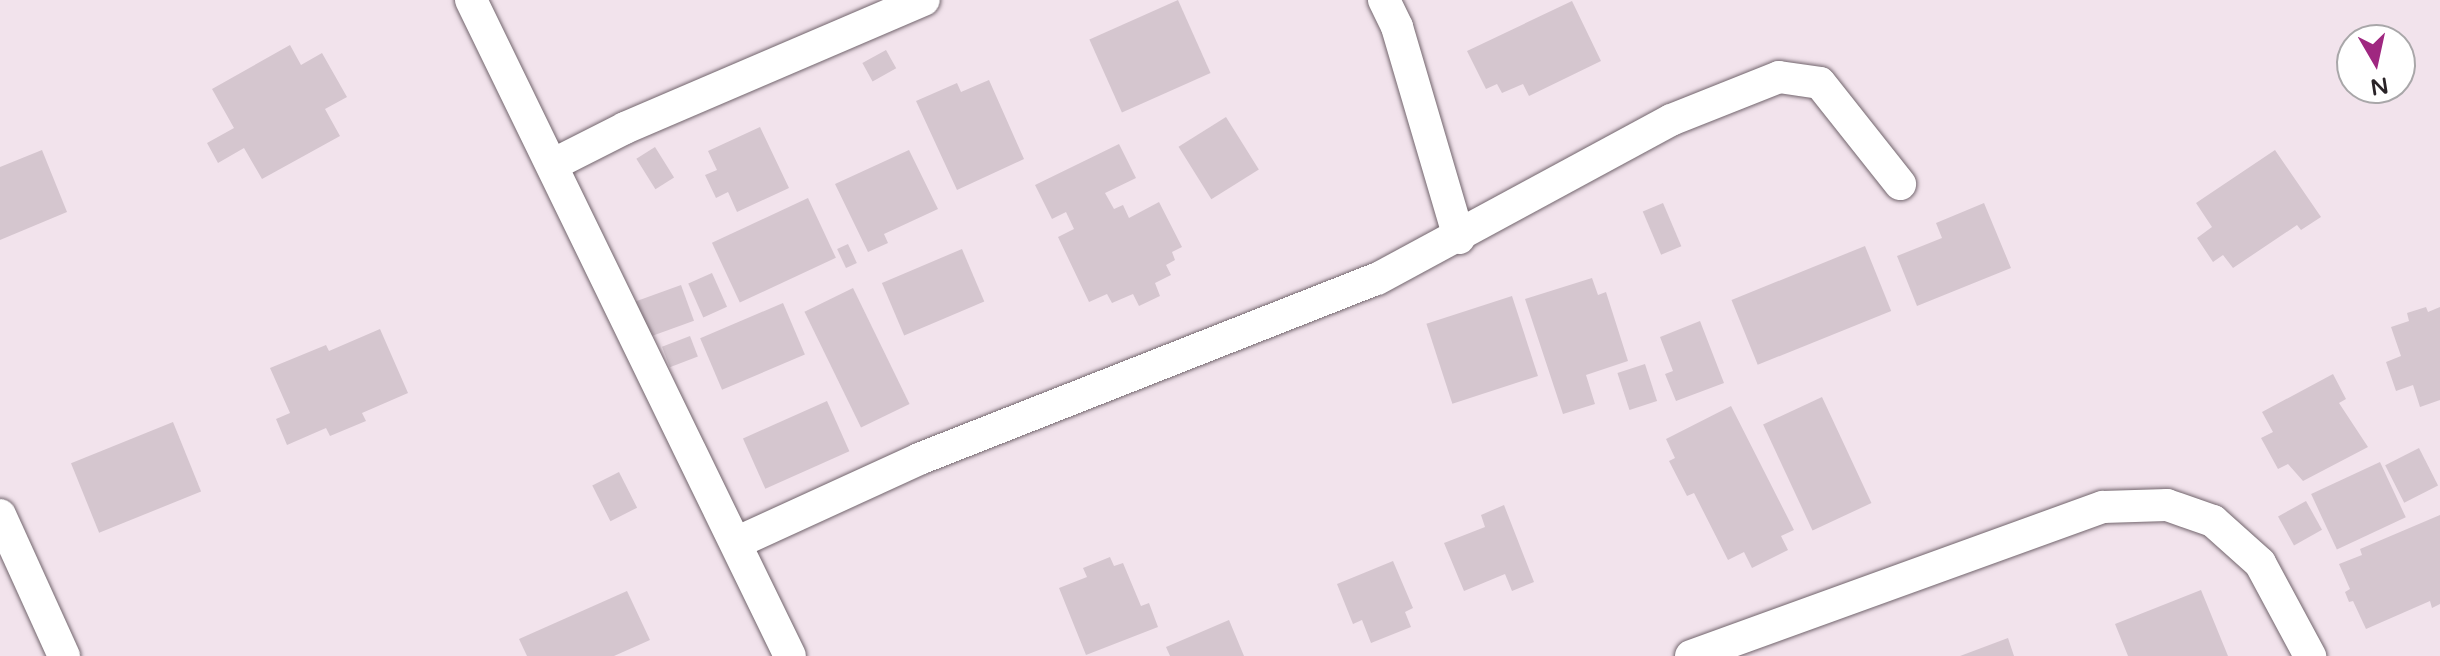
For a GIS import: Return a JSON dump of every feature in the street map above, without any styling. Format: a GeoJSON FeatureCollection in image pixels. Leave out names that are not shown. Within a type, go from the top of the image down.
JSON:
{"type":"FeatureCollection","features":[{"type":"Feature","properties":{"kind":"street"},"geometry":{"type":"LineString","coordinates":[[471,0],[738,542],[790,656]]}},
{"type":"Feature","properties":{"kind":"street"},"geometry":{"type":"LineString","coordinates":[[552,165],[625,128],[924,0]]}},
{"type":"Feature","properties":{"kind":"street"},"geometry":{"type":"LineString","coordinates":[[1384,0],[1397,27],[1459,238]]}},
{"type":"Feature","properties":{"kind":"street"},"geometry":{"type":"LineString","coordinates":[[738,542],[919,459],[1377,279],[1459,238],[1671,120],[1779,77],[1820,83],[1900,184]]}},
{"type":"Feature","properties":{"kind":"street"},"geometry":{"type":"LineString","coordinates":[[1691,656],[2103,507],[2167,505],[2213,521],[2260,563],[2310,656]]}},
{"type":"Feature","properties":{"kind":"street"},"geometry":{"type":"LineString","coordinates":[[0,515],[64,656]]}},
{"type":"Feature","properties":{"kind":"building"},"geometry":{"type":"Polygon","coordinates":[[[1178,0],[1211,73],[1122,113],[1089,39],[1178,0]]]}},
{"type":"Feature","properties":{"kind":"building"},"geometry":{"type":"Polygon","coordinates":[[[1572,1],[1601,61],[1529,96],[1523,84],[1502,93],[1497,84],[1486,89],[1467,51],[1572,1]]]}},
{"type":"Feature","properties":{"kind":"building"},"geometry":{"type":"Polygon","coordinates":[[[290,45],[301,65],[322,53],[347,97],[325,109],[340,136],[262,179],[244,148],[218,163],[207,143],[234,128],[212,89],[290,45]]]}},
{"type":"Feature","properties":{"kind":"building"},"geometry":{"type":"Polygon","coordinates":[[[886,50],[896,68],[873,81],[862,63],[886,50]]]}},
{"type":"Feature","properties":{"kind":"building"},"geometry":{"type":"Polygon","coordinates":[[[989,80],[1024,159],[957,190],[916,101],[957,83],[961,92],[989,80]]]}},
{"type":"Feature","properties":{"kind":"building"},"geometry":{"type":"Polygon","coordinates":[[[1226,117],[1259,170],[1211,199],[1179,147],[1226,117]]]}},
{"type":"Feature","properties":{"kind":"building"},"geometry":{"type":"Polygon","coordinates":[[[760,127],[789,188],[737,212],[728,192],[716,198],[705,175],[717,170],[708,151],[760,127]]]}},
{"type":"Feature","properties":{"kind":"building"},"geometry":{"type":"Polygon","coordinates":[[[1119,144],[1136,178],[1105,193],[1114,209],[1123,205],[1129,218],[1159,202],[1182,247],[1172,252],[1175,260],[1166,265],[1171,275],[1155,283],[1160,296],[1139,306],[1133,294],[1112,303],[1107,294],[1089,302],[1058,237],[1074,229],[1066,212],[1052,219],[1035,185],[1119,144]]]}},
{"type":"Feature","properties":{"kind":"building"},"geometry":{"type":"Polygon","coordinates":[[[655,147],[674,178],[655,189],[636,159],[655,147]]]}},
{"type":"Feature","properties":{"kind":"building"},"geometry":{"type":"Polygon","coordinates":[[[42,150],[67,212],[0,240],[0,167],[42,150]]]}},
{"type":"Feature","properties":{"kind":"building"},"geometry":{"type":"Polygon","coordinates":[[[909,150],[938,209],[884,234],[888,243],[868,252],[835,184],[909,150]]]}},
{"type":"Feature","properties":{"kind":"building"},"geometry":{"type":"Polygon","coordinates":[[[2275,150],[2321,217],[2301,230],[2297,225],[2233,268],[2223,255],[2213,262],[2197,238],[2212,227],[2196,203],[2275,150]]]}},
{"type":"Feature","properties":{"kind":"building"},"geometry":{"type":"Polygon","coordinates":[[[808,198],[836,258],[740,303],[712,243],[808,198]]]}},
{"type":"Feature","properties":{"kind":"building"},"geometry":{"type":"Polygon","coordinates":[[[1663,203],[1681,246],[1661,255],[1643,212],[1663,203]]]}},
{"type":"Feature","properties":{"kind":"building"},"geometry":{"type":"Polygon","coordinates":[[[1984,203],[2011,268],[1917,306],[1897,256],[1942,238],[1936,223],[1984,203]]]}},
{"type":"Feature","properties":{"kind":"building"},"geometry":{"type":"Polygon","coordinates":[[[848,244],[857,263],[846,268],[837,249],[848,244]]]}},
{"type":"Feature","properties":{"kind":"building"},"geometry":{"type":"Polygon","coordinates":[[[1865,246],[1891,311],[1758,365],[1731,300],[1865,246]]]}},
{"type":"Feature","properties":{"kind":"building"},"geometry":{"type":"Polygon","coordinates":[[[962,249],[984,301],[904,335],[882,283],[962,249]]]}},
{"type":"Feature","properties":{"kind":"building"},"geometry":{"type":"Polygon","coordinates":[[[712,273],[727,307],[703,317],[688,284],[712,273]]]}},
{"type":"Feature","properties":{"kind":"building"},"geometry":{"type":"Polygon","coordinates":[[[1592,278],[1598,295],[1606,292],[1628,361],[1586,375],[1595,404],[1563,414],[1525,299],[1592,278]]]}},
{"type":"Feature","properties":{"kind":"building"},"geometry":{"type":"Polygon","coordinates":[[[681,285],[694,321],[647,338],[634,302],[681,285]]]}},
{"type":"Feature","properties":{"kind":"building"},"geometry":{"type":"Polygon","coordinates":[[[853,288],[910,404],[861,428],[804,312],[853,288]]]}},
{"type":"Feature","properties":{"kind":"building"},"geometry":{"type":"Polygon","coordinates":[[[1512,296],[1538,376],[1452,404],[1426,324],[1512,296]]]}},
{"type":"Feature","properties":{"kind":"building"},"geometry":{"type":"Polygon","coordinates":[[[783,303],[805,355],[722,390],[700,338],[783,303]]]}},
{"type":"Feature","properties":{"kind":"building"},"geometry":{"type":"Polygon","coordinates":[[[2426,307],[2428,312],[2440,307],[2440,400],[2420,407],[2413,385],[2396,391],[2386,362],[2401,356],[2391,327],[2409,321],[2407,313],[2426,307]]]}},
{"type":"Feature","properties":{"kind":"building"},"geometry":{"type":"Polygon","coordinates":[[[1700,321],[1724,383],[1676,401],[1665,374],[1673,371],[1660,337],[1700,321]]]}},
{"type":"Feature","properties":{"kind":"building"},"geometry":{"type":"Polygon","coordinates":[[[380,329],[408,393],[362,413],[366,421],[330,436],[326,428],[287,445],[276,419],[290,413],[270,368],[326,345],[329,351],[380,329]]]}},
{"type":"Feature","properties":{"kind":"building"},"geometry":{"type":"Polygon","coordinates":[[[690,336],[698,357],[670,367],[662,347],[690,336]]]}},
{"type":"Feature","properties":{"kind":"building"},"geometry":{"type":"Polygon","coordinates":[[[1645,364],[1657,401],[1629,410],[1617,373],[1645,364]]]}},
{"type":"Feature","properties":{"kind":"building"},"geometry":{"type":"Polygon","coordinates":[[[2333,374],[2346,399],[2339,403],[2368,447],[2303,481],[2288,464],[2278,469],[2261,438],[2273,432],[2262,412],[2333,374]]]}},
{"type":"Feature","properties":{"kind":"building"},"geometry":{"type":"Polygon","coordinates":[[[1822,397],[1871,503],[1813,531],[1763,424],[1822,397]]]}},
{"type":"Feature","properties":{"kind":"building"},"geometry":{"type":"Polygon","coordinates":[[[827,401],[849,451],[765,489],[743,438],[827,401]]]}},
{"type":"Feature","properties":{"kind":"building"},"geometry":{"type":"Polygon","coordinates":[[[1731,406],[1794,530],[1781,536],[1788,550],[1752,568],[1744,552],[1728,560],[1694,493],[1687,496],[1669,461],[1675,458],[1666,439],[1731,406]]]}},
{"type":"Feature","properties":{"kind":"building"},"geometry":{"type":"Polygon","coordinates":[[[173,422],[201,492],[99,533],[71,463],[173,422]]]}},
{"type":"Feature","properties":{"kind":"building"},"geometry":{"type":"Polygon","coordinates":[[[2419,448],[2438,485],[2404,503],[2385,465],[2419,448]]]}},
{"type":"Feature","properties":{"kind":"building"},"geometry":{"type":"Polygon","coordinates":[[[2380,462],[2406,517],[2337,549],[2311,494],[2380,462]]]}},
{"type":"Feature","properties":{"kind":"building"},"geometry":{"type":"Polygon","coordinates":[[[619,472],[637,508],[610,521],[592,486],[619,472]]]}},
{"type":"Feature","properties":{"kind":"building"},"geometry":{"type":"Polygon","coordinates":[[[2306,501],[2322,530],[2294,545],[2278,517],[2306,501]]]}},
{"type":"Feature","properties":{"kind":"building"},"geometry":{"type":"Polygon","coordinates":[[[1504,505],[1534,582],[1512,591],[1505,574],[1464,591],[1444,543],[1485,527],[1481,515],[1504,505]]]}},
{"type":"Feature","properties":{"kind":"building"},"geometry":{"type":"Polygon","coordinates":[[[2440,515],[2440,604],[2432,608],[2430,601],[2366,629],[2353,601],[2349,602],[2345,592],[2350,589],[2339,564],[2362,555],[2360,549],[2440,515]]]}},
{"type":"Feature","properties":{"kind":"building"},"geometry":{"type":"Polygon","coordinates":[[[1110,557],[1114,566],[1123,563],[1141,606],[1149,603],[1158,627],[1086,655],[1059,588],[1087,577],[1083,568],[1110,557]]]}},
{"type":"Feature","properties":{"kind":"building"},"geometry":{"type":"Polygon","coordinates":[[[1393,561],[1413,608],[1405,612],[1411,627],[1371,643],[1362,620],[1353,624],[1337,584],[1393,561]]]}},
{"type":"Feature","properties":{"kind":"building"},"geometry":{"type":"Polygon","coordinates":[[[2201,590],[2228,656],[2128,656],[2115,624],[2201,590]]]}},
{"type":"Feature","properties":{"kind":"building"},"geometry":{"type":"Polygon","coordinates":[[[627,591],[650,640],[614,656],[527,656],[519,639],[627,591]]]}},
{"type":"Feature","properties":{"kind":"building"},"geometry":{"type":"Polygon","coordinates":[[[1229,620],[1244,656],[1170,656],[1166,647],[1229,620]]]}},
{"type":"Feature","properties":{"kind":"building"},"geometry":{"type":"Polygon","coordinates":[[[2008,638],[2014,656],[1960,656],[2008,638]]]}}]}
